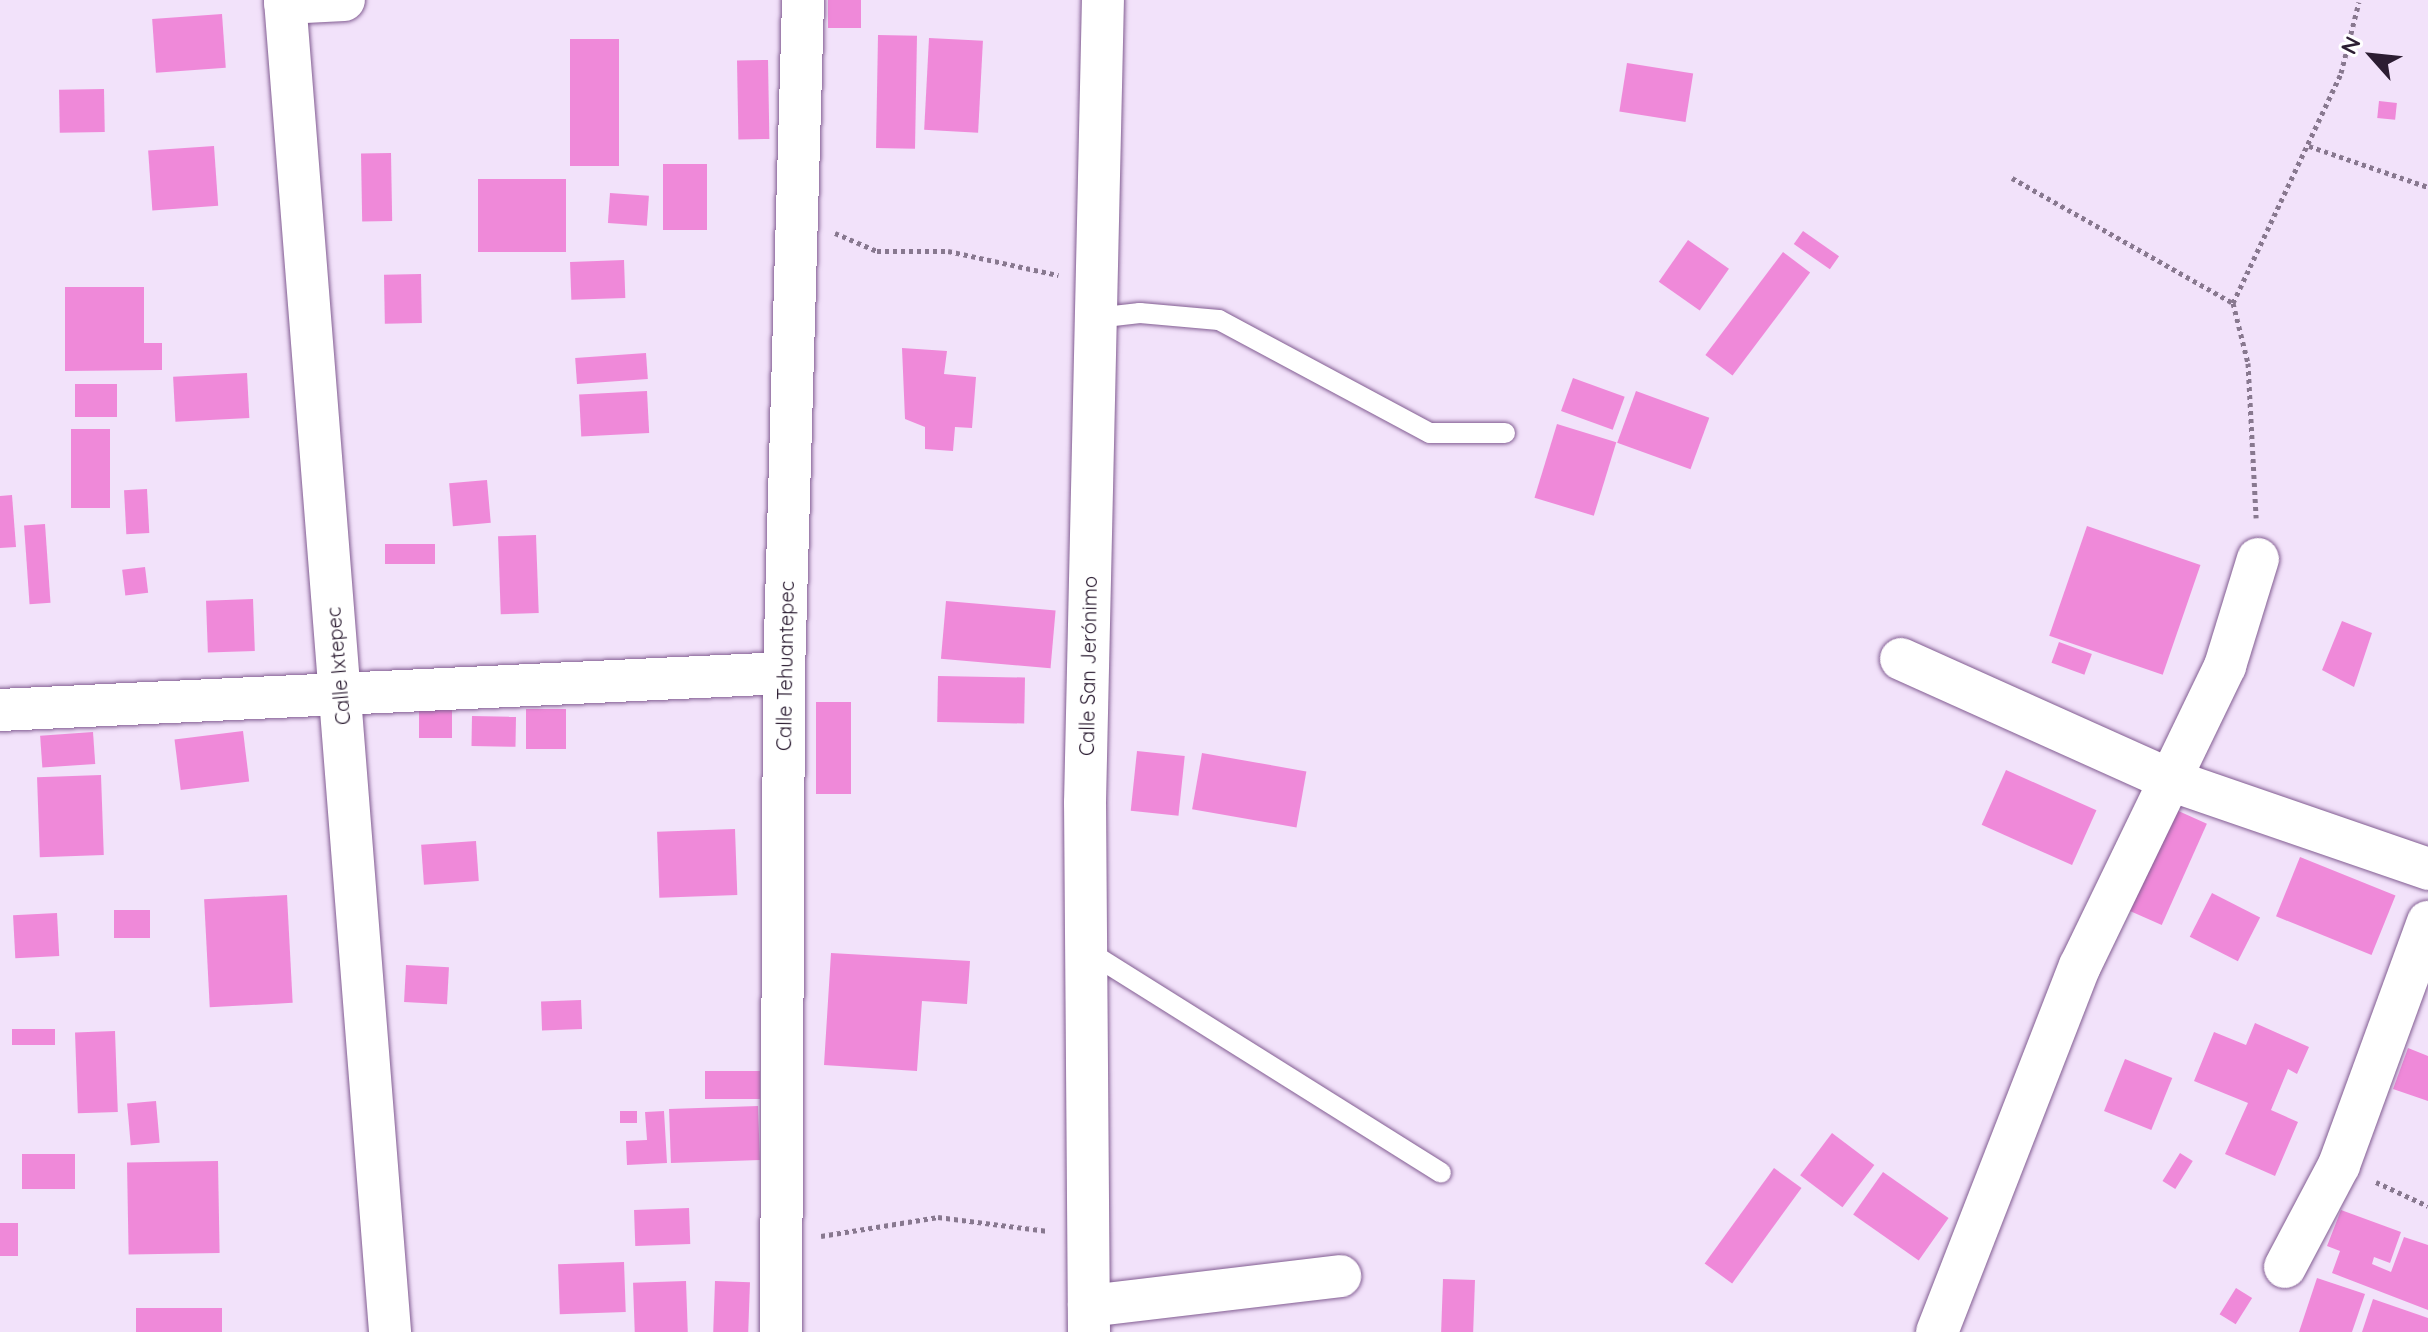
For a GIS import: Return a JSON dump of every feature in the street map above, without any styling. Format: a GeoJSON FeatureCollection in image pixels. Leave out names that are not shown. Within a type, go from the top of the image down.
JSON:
{"type":"FeatureCollection","features":[{"type":"Feature","properties":{"kind":"street"},"geometry":{"type":"LineString","coordinates":[[285,2],[344,0]]}},
{"type":"Feature","properties":{"kind":"street","name":"Calle Tehuantepec"},"geometry":{"type":"LineString","coordinates":[[781,1332],[784,673],[803,0]]}},
{"type":"Feature","properties":{"kind":"street","name":"Calle San Jerónimo"},"geometry":{"type":"LineString","coordinates":[[1089,1319],[1086,950],[1103,0]]}},
{"type":"Feature","properties":{"kind":"street","name":"Calle Ixtepec"},"geometry":{"type":"LineString","coordinates":[[285,2],[390,1332]]}},
{"type":"Feature","properties":{"kind":"street"},"geometry":{"type":"LineString","coordinates":[[1937,1332],[2080,966],[2173,781],[2225,666],[2258,559]]}},
{"type":"Feature","properties":{"kind":"street"},"geometry":{"type":"LineString","coordinates":[[1901,659],[2173,781],[2428,869]]}},
{"type":"Feature","properties":{"kind":"street"},"geometry":{"type":"LineString","coordinates":[[0,710],[339,690],[784,673]]}},
{"type":"Feature","properties":{"kind":"street"},"geometry":{"type":"LineString","coordinates":[[2285,1267],[2339,1165],[2428,922]]}},
{"type":"Feature","properties":{"kind":"street"},"geometry":{"type":"LineString","coordinates":[[1089,1319],[1340,1276]]}},
{"type":"Feature","properties":{"kind":"lane"},"geometry":{"type":"LineString","coordinates":[[1096,305],[1140,313],[1219,320],[1430,433],[1505,433]]}},
{"type":"Feature","properties":{"kind":"lane"},"geometry":{"type":"LineString","coordinates":[[1086,950],[1441,1173]]}},
{"type":"Feature","properties":{"kind":"path"},"geometry":{"type":"LineString","coordinates":[[2258,559],[2248,363],[2233,303],[2341,73],[2359,2]]}},
{"type":"Feature","properties":{"kind":"path"},"geometry":{"type":"LineString","coordinates":[[2309,146],[2428,187]]}},
{"type":"Feature","properties":{"kind":"path"},"geometry":{"type":"LineString","coordinates":[[2012,178],[2233,303]]}},
{"type":"Feature","properties":{"kind":"path"},"geometry":{"type":"LineString","coordinates":[[798,216],[877,251],[948,251],[1038,266],[1096,305]]}},
{"type":"Feature","properties":{"kind":"path"},"geometry":{"type":"LineString","coordinates":[[2339,1165],[2428,1206]]}},
{"type":"Feature","properties":{"kind":"path"},"geometry":{"type":"LineString","coordinates":[[781,1246],[938,1217],[1034,1227],[1089,1244]]}},
{"type":"Feature","properties":{"kind":"building"},"geometry":{"type":"Polygon","coordinates":[[[828,0],[861,0],[861,28],[828,28],[828,0]]]}},
{"type":"Feature","properties":{"kind":"building"},"geometry":{"type":"Polygon","coordinates":[[[222,14],[226,68],[156,73],[152,19],[222,14]]]}},
{"type":"Feature","properties":{"kind":"building"},"geometry":{"type":"Polygon","coordinates":[[[878,35],[917,36],[915,149],[876,148],[878,35]]]}},
{"type":"Feature","properties":{"kind":"building"},"geometry":{"type":"Polygon","coordinates":[[[929,38],[983,41],[978,133],[924,130],[929,38]]]}},
{"type":"Feature","properties":{"kind":"building"},"geometry":{"type":"Polygon","coordinates":[[[570,39],[619,39],[619,166],[570,166],[570,39]]]}},
{"type":"Feature","properties":{"kind":"building"},"geometry":{"type":"Polygon","coordinates":[[[768,60],[769,139],[738,140],[737,61],[768,60]]]}},
{"type":"Feature","properties":{"kind":"building"},"geometry":{"type":"Polygon","coordinates":[[[1627,63],[1693,73],[1686,122],[1619,111],[1627,63]]]}},
{"type":"Feature","properties":{"kind":"building"},"geometry":{"type":"Polygon","coordinates":[[[104,89],[105,132],[60,133],[59,90],[104,89]]]}},
{"type":"Feature","properties":{"kind":"building"},"geometry":{"type":"Polygon","coordinates":[[[2379,101],[2397,103],[2395,120],[2377,118],[2379,101]]]}},
{"type":"Feature","properties":{"kind":"building"},"geometry":{"type":"Polygon","coordinates":[[[214,146],[218,206],[152,210],[148,151],[214,146]]]}},
{"type":"Feature","properties":{"kind":"building"},"geometry":{"type":"Polygon","coordinates":[[[391,153],[392,221],[362,222],[361,154],[391,153]]]}},
{"type":"Feature","properties":{"kind":"building"},"geometry":{"type":"Polygon","coordinates":[[[663,164],[707,164],[707,230],[663,230],[663,164]]]}},
{"type":"Feature","properties":{"kind":"building"},"geometry":{"type":"Polygon","coordinates":[[[478,179],[566,179],[566,252],[478,252],[478,179]]]}},
{"type":"Feature","properties":{"kind":"building"},"geometry":{"type":"Polygon","coordinates":[[[610,193],[649,196],[647,226],[608,223],[610,193]]]}},
{"type":"Feature","properties":{"kind":"building"},"geometry":{"type":"Polygon","coordinates":[[[1803,231],[1839,256],[1830,269],[1794,244],[1803,231]]]}},
{"type":"Feature","properties":{"kind":"building"},"geometry":{"type":"Polygon","coordinates":[[[1688,240],[1729,269],[1700,310],[1659,282],[1688,240]]]}},
{"type":"Feature","properties":{"kind":"building"},"geometry":{"type":"Polygon","coordinates":[[[1783,252],[1810,272],[1733,375],[1705,355],[1783,252]]]}},
{"type":"Feature","properties":{"kind":"building"},"geometry":{"type":"Polygon","coordinates":[[[624,260],[625,298],[571,300],[570,262],[624,260]]]}},
{"type":"Feature","properties":{"kind":"building"},"geometry":{"type":"Polygon","coordinates":[[[421,274],[422,323],[385,324],[384,275],[421,274]]]}},
{"type":"Feature","properties":{"kind":"building"},"geometry":{"type":"Polygon","coordinates":[[[65,287],[144,287],[144,343],[162,343],[162,370],[65,371],[65,287]]]}},
{"type":"Feature","properties":{"kind":"building"},"geometry":{"type":"Polygon","coordinates":[[[902,348],[947,351],[944,374],[976,377],[972,428],[955,427],[953,451],[925,449],[925,427],[905,419],[902,348]]]}},
{"type":"Feature","properties":{"kind":"building"},"geometry":{"type":"Polygon","coordinates":[[[646,353],[648,379],[577,384],[575,358],[646,353]]]}},
{"type":"Feature","properties":{"kind":"building"},"geometry":{"type":"Polygon","coordinates":[[[247,373],[249,418],[175,422],[173,377],[247,373]]]}},
{"type":"Feature","properties":{"kind":"building"},"geometry":{"type":"Polygon","coordinates":[[[1573,378],[1625,397],[1613,430],[1561,411],[1573,378]]]}},
{"type":"Feature","properties":{"kind":"building"},"geometry":{"type":"Polygon","coordinates":[[[75,384],[117,384],[117,417],[75,417],[75,384]]]}},
{"type":"Feature","properties":{"kind":"building"},"geometry":{"type":"Polygon","coordinates":[[[647,391],[649,433],[581,437],[579,395],[647,391]]]}},
{"type":"Feature","properties":{"kind":"building"},"geometry":{"type":"Polygon","coordinates":[[[1636,391],[1709,418],[1690,469],[1617,443],[1636,391]]]}},
{"type":"Feature","properties":{"kind":"building"},"geometry":{"type":"Polygon","coordinates":[[[1557,424],[1616,442],[1594,516],[1534,498],[1557,424]]]}},
{"type":"Feature","properties":{"kind":"building"},"geometry":{"type":"Polygon","coordinates":[[[71,429],[110,429],[110,508],[71,508],[71,429]]]}},
{"type":"Feature","properties":{"kind":"building"},"geometry":{"type":"Polygon","coordinates":[[[487,480],[491,523],[453,526],[449,483],[487,480]]]}},
{"type":"Feature","properties":{"kind":"building"},"geometry":{"type":"Polygon","coordinates":[[[147,489],[149,533],[126,534],[124,490],[147,489]]]}},
{"type":"Feature","properties":{"kind":"building"},"geometry":{"type":"Polygon","coordinates":[[[12,495],[16,547],[0,548],[0,496],[12,495]]]}},
{"type":"Feature","properties":{"kind":"building"},"geometry":{"type":"Polygon","coordinates":[[[45,524],[51,603],[30,604],[24,525],[45,524]]]}},
{"type":"Feature","properties":{"kind":"building"},"geometry":{"type":"Polygon","coordinates":[[[2087,526],[2200,565],[2163,675],[2049,636],[2087,526]]]}},
{"type":"Feature","properties":{"kind":"building"},"geometry":{"type":"Polygon","coordinates":[[[536,535],[539,613],[501,614],[498,536],[536,535]]]}},
{"type":"Feature","properties":{"kind":"building"},"geometry":{"type":"Polygon","coordinates":[[[385,544],[435,544],[435,564],[385,564],[385,544]]]}},
{"type":"Feature","properties":{"kind":"building"},"geometry":{"type":"Polygon","coordinates":[[[145,567],[148,593],[125,596],[122,570],[145,567]]]}},
{"type":"Feature","properties":{"kind":"building"},"geometry":{"type":"Polygon","coordinates":[[[253,599],[255,651],[208,653],[206,601],[253,599]]]}},
{"type":"Feature","properties":{"kind":"building"},"geometry":{"type":"Polygon","coordinates":[[[946,601],[1056,611],[1051,668],[941,659],[946,601]]]}},
{"type":"Feature","properties":{"kind":"building"},"geometry":{"type":"Polygon","coordinates":[[[2342,621],[2372,633],[2354,687],[2322,670],[2342,621]]]}},
{"type":"Feature","properties":{"kind":"building"},"geometry":{"type":"Polygon","coordinates":[[[2059,642],[2092,654],[2084,675],[2051,663],[2059,642]]]}},
{"type":"Feature","properties":{"kind":"building"},"geometry":{"type":"Polygon","coordinates":[[[938,676],[1025,678],[1024,724],[937,722],[938,676]]]}},
{"type":"Feature","properties":{"kind":"building"},"geometry":{"type":"Polygon","coordinates":[[[419,701],[452,701],[452,738],[419,738],[419,701]]]}},
{"type":"Feature","properties":{"kind":"building"},"geometry":{"type":"Polygon","coordinates":[[[816,702],[851,702],[851,794],[816,794],[816,702]]]}},
{"type":"Feature","properties":{"kind":"building"},"geometry":{"type":"Polygon","coordinates":[[[526,709],[566,709],[566,749],[526,749],[526,709]]]}},
{"type":"Feature","properties":{"kind":"building"},"geometry":{"type":"Polygon","coordinates":[[[472,716],[516,717],[515,747],[471,746],[472,716]]]}},
{"type":"Feature","properties":{"kind":"building"},"geometry":{"type":"Polygon","coordinates":[[[243,731],[249,782],[181,790],[175,739],[243,731]]]}},
{"type":"Feature","properties":{"kind":"building"},"geometry":{"type":"Polygon","coordinates":[[[93,732],[95,764],[42,768],[40,736],[93,732]]]}},
{"type":"Feature","properties":{"kind":"building"},"geometry":{"type":"Polygon","coordinates":[[[1137,751],[1185,756],[1178,816],[1131,811],[1137,751]]]}},
{"type":"Feature","properties":{"kind":"building"},"geometry":{"type":"Polygon","coordinates":[[[1202,753],[1306,771],[1296,828],[1192,809],[1202,753]]]}},
{"type":"Feature","properties":{"kind":"building"},"geometry":{"type":"Polygon","coordinates":[[[2006,770],[2096,810],[2072,865],[1982,825],[2006,770]]]}},
{"type":"Feature","properties":{"kind":"building"},"geometry":{"type":"Polygon","coordinates":[[[101,775],[104,855],[40,857],[37,777],[101,775]]]}},
{"type":"Feature","properties":{"kind":"building"},"geometry":{"type":"Polygon","coordinates":[[[2174,809],[2207,824],[2162,925],[2129,910],[2174,809]]]}},
{"type":"Feature","properties":{"kind":"building"},"geometry":{"type":"Polygon","coordinates":[[[735,829],[737,895],[659,898],[657,832],[735,829]]]}},
{"type":"Feature","properties":{"kind":"building"},"geometry":{"type":"Polygon","coordinates":[[[476,841],[479,881],[424,885],[421,845],[476,841]]]}},
{"type":"Feature","properties":{"kind":"building"},"geometry":{"type":"Polygon","coordinates":[[[2300,857],[2395,896],[2372,955],[2276,916],[2300,857]]]}},
{"type":"Feature","properties":{"kind":"building"},"geometry":{"type":"Polygon","coordinates":[[[2212,893],[2260,918],[2238,961],[2190,937],[2212,893]]]}},
{"type":"Feature","properties":{"kind":"building"},"geometry":{"type":"Polygon","coordinates":[[[287,895],[293,1003],[210,1007],[204,899],[287,895]]]}},
{"type":"Feature","properties":{"kind":"building"},"geometry":{"type":"Polygon","coordinates":[[[114,910],[150,910],[150,938],[114,938],[114,910]]]}},
{"type":"Feature","properties":{"kind":"building"},"geometry":{"type":"Polygon","coordinates":[[[57,913],[59,956],[15,958],[13,915],[57,913]]]}},
{"type":"Feature","properties":{"kind":"building"},"geometry":{"type":"Polygon","coordinates":[[[831,953],[970,961],[967,1004],[922,1001],[917,1071],[824,1065],[831,953]]]}},
{"type":"Feature","properties":{"kind":"building"},"geometry":{"type":"Polygon","coordinates":[[[406,965],[449,967],[447,1004],[404,1002],[406,965]]]}},
{"type":"Feature","properties":{"kind":"building"},"geometry":{"type":"Polygon","coordinates":[[[581,1000],[582,1029],[542,1030],[541,1001],[581,1000]]]}},
{"type":"Feature","properties":{"kind":"building"},"geometry":{"type":"Polygon","coordinates":[[[2255,1023],[2309,1047],[2297,1074],[2288,1069],[2271,1110],[2298,1122],[2275,1176],[2225,1154],[2248,1103],[2194,1081],[2214,1032],[2246,1045],[2255,1023]]]}},
{"type":"Feature","properties":{"kind":"building"},"geometry":{"type":"Polygon","coordinates":[[[12,1029],[55,1029],[55,1045],[12,1045],[12,1029]]]}},
{"type":"Feature","properties":{"kind":"building"},"geometry":{"type":"Polygon","coordinates":[[[115,1031],[118,1112],[78,1113],[75,1032],[115,1031]]]}},
{"type":"Feature","properties":{"kind":"building"},"geometry":{"type":"Polygon","coordinates":[[[2408,1048],[2428,1056],[2428,1101],[2393,1089],[2408,1048]]]}},
{"type":"Feature","properties":{"kind":"building"},"geometry":{"type":"Polygon","coordinates":[[[2125,1059],[2172,1078],[2151,1130],[2104,1111],[2125,1059]]]}},
{"type":"Feature","properties":{"kind":"building"},"geometry":{"type":"Polygon","coordinates":[[[705,1071],[760,1071],[760,1099],[705,1099],[705,1071]]]}},
{"type":"Feature","properties":{"kind":"building"},"geometry":{"type":"Polygon","coordinates":[[[156,1101],[160,1143],[131,1145],[127,1104],[156,1101]]]}},
{"type":"Feature","properties":{"kind":"building"},"geometry":{"type":"Polygon","coordinates":[[[758,1106],[760,1160],[671,1163],[669,1109],[758,1106]]]}},
{"type":"Feature","properties":{"kind":"building"},"geometry":{"type":"Polygon","coordinates":[[[620,1111],[637,1111],[637,1123],[620,1123],[620,1111]]]}},
{"type":"Feature","properties":{"kind":"building"},"geometry":{"type":"Polygon","coordinates":[[[664,1111],[667,1163],[627,1165],[626,1141],[647,1140],[645,1112],[664,1111]]]}},
{"type":"Feature","properties":{"kind":"building"},"geometry":{"type":"Polygon","coordinates":[[[1832,1133],[1874,1165],[1842,1207],[1800,1175],[1832,1133]]]}},
{"type":"Feature","properties":{"kind":"building"},"geometry":{"type":"Polygon","coordinates":[[[2180,1153],[2193,1161],[2175,1189],[2163,1181],[2180,1153]]]}},
{"type":"Feature","properties":{"kind":"building"},"geometry":{"type":"Polygon","coordinates":[[[22,1154],[75,1154],[75,1189],[22,1189],[22,1154]]]}},
{"type":"Feature","properties":{"kind":"building"},"geometry":{"type":"Polygon","coordinates":[[[218,1161],[220,1253],[129,1255],[127,1163],[218,1161]]]}},
{"type":"Feature","properties":{"kind":"building"},"geometry":{"type":"Polygon","coordinates":[[[1774,1168],[1802,1188],[1732,1283],[1705,1263],[1774,1168]]]}},
{"type":"Feature","properties":{"kind":"building"},"geometry":{"type":"Polygon","coordinates":[[[1883,1172],[1949,1218],[1919,1260],[1853,1215],[1883,1172]]]}},
{"type":"Feature","properties":{"kind":"building"},"geometry":{"type":"Polygon","coordinates":[[[689,1208],[690,1244],[635,1246],[634,1210],[689,1208]]]}},
{"type":"Feature","properties":{"kind":"building"},"geometry":{"type":"Polygon","coordinates":[[[2341,1210],[2401,1232],[2390,1263],[2374,1257],[2372,1264],[2391,1272],[2404,1237],[2428,1245],[2428,1310],[2332,1273],[2340,1251],[2327,1246],[2341,1210]]]}},
{"type":"Feature","properties":{"kind":"building"},"geometry":{"type":"Polygon","coordinates":[[[0,1223],[18,1223],[18,1256],[0,1256],[0,1223]]]}},
{"type":"Feature","properties":{"kind":"building"},"geometry":{"type":"Polygon","coordinates":[[[624,1262],[626,1312],[560,1314],[558,1264],[624,1262]]]}},
{"type":"Feature","properties":{"kind":"building"},"geometry":{"type":"Polygon","coordinates":[[[2317,1278],[2365,1294],[2352,1332],[2299,1332],[2317,1278]]]}},
{"type":"Feature","properties":{"kind":"building"},"geometry":{"type":"Polygon","coordinates":[[[1443,1279],[1475,1280],[1473,1332],[1441,1332],[1443,1279]]]}},
{"type":"Feature","properties":{"kind":"building"},"geometry":{"type":"Polygon","coordinates":[[[686,1281],[688,1332],[635,1332],[633,1283],[686,1281]]]}},
{"type":"Feature","properties":{"kind":"building"},"geometry":{"type":"Polygon","coordinates":[[[715,1281],[750,1282],[748,1332],[713,1332],[715,1281]]]}},
{"type":"Feature","properties":{"kind":"building"},"geometry":{"type":"Polygon","coordinates":[[[2236,1288],[2252,1298],[2236,1324],[2220,1314],[2236,1288]]]}},
{"type":"Feature","properties":{"kind":"building"},"geometry":{"type":"Polygon","coordinates":[[[2373,1299],[2428,1318],[2428,1332],[2362,1332],[2373,1299]]]}},
{"type":"Feature","properties":{"kind":"building"},"geometry":{"type":"Polygon","coordinates":[[[136,1308],[222,1308],[222,1332],[136,1332],[136,1308]]]}}]}
